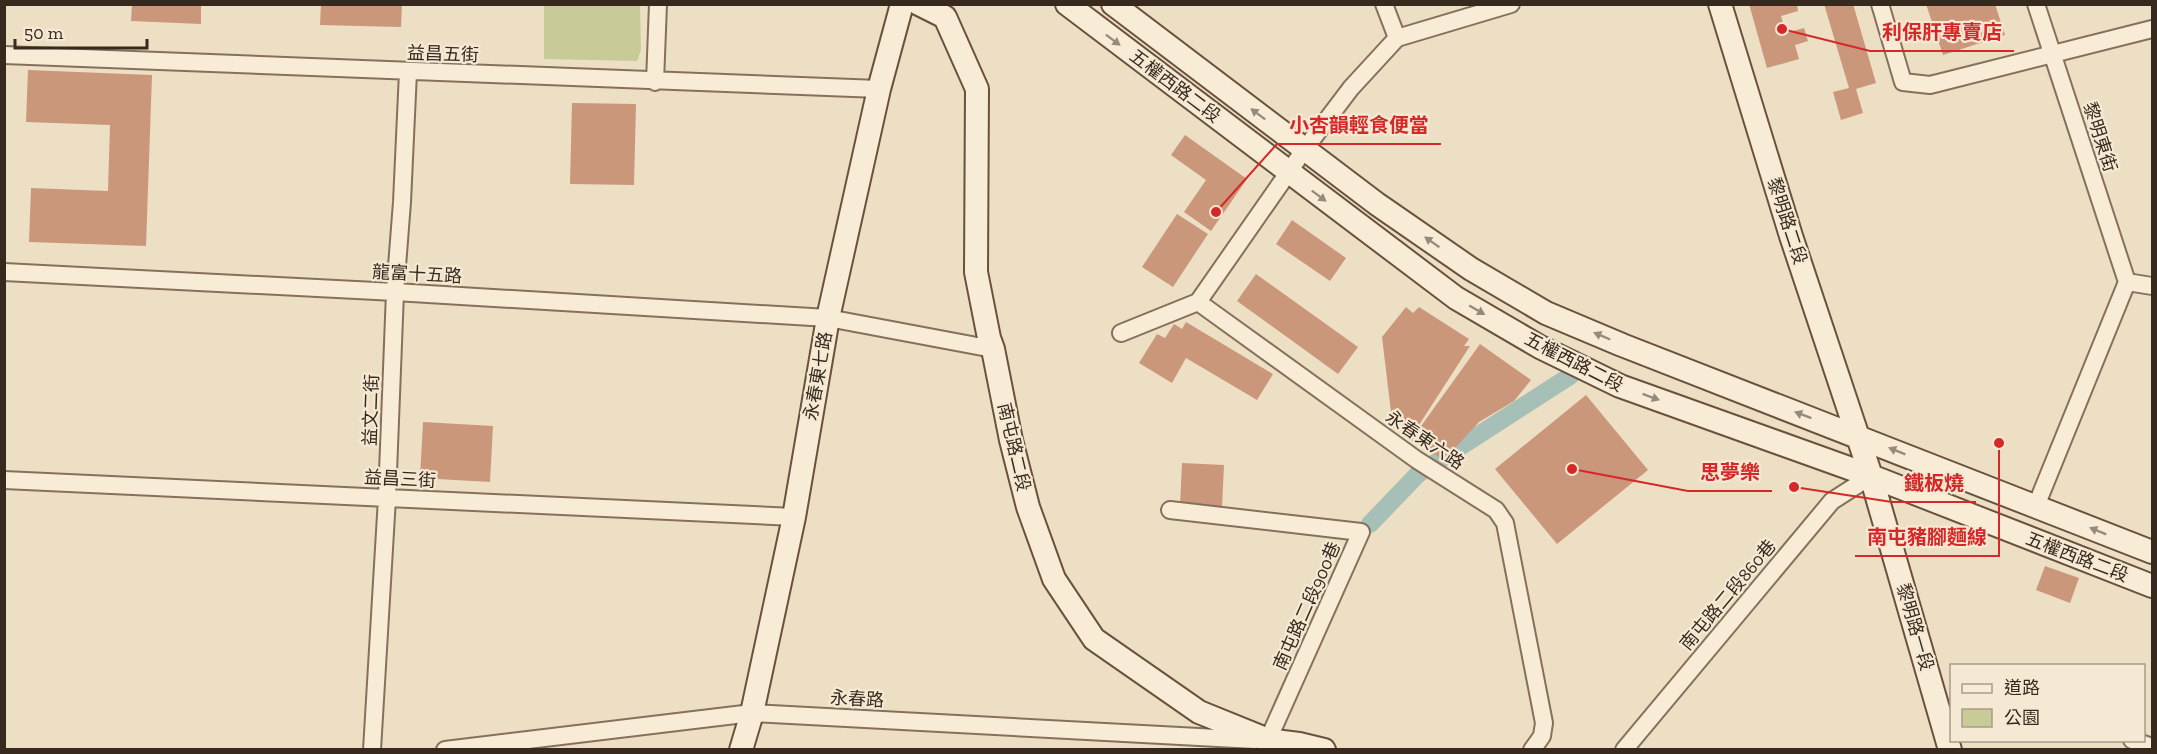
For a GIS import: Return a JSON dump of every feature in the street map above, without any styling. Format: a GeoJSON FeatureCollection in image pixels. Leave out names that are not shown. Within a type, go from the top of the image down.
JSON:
{"type":"FeatureCollection","features":[{"type":"Feature","properties":{"kind":"main road","name":"永春東七路"},"geometry":{"type":"LineString","coordinates":[[741,750],[752,713],[794,517],[828,318],[879,89],[902,4]]}},
{"type":"Feature","properties":{"kind":"main road","name":"南屯路二段"},"geometry":{"type":"LineString","coordinates":[[919,4],[945,17],[977,89],[976,272],[1011,440],[1028,507],[1054,579],[1094,639],[1199,712],[1269,745],[1299,744],[1324,750]]}},
{"type":"Feature","properties":{"kind":"main road","name":"五權西路二段"},"geometry":{"type":"LineString","coordinates":[[1067,4],[1456,298],[1540,347],[1620,386],[1871,476],[2152,586]]}},
{"type":"Feature","properties":{"kind":"main road","name":"五權西路二段"},"geometry":{"type":"LineString","coordinates":[[1113,4],[1377,204],[1471,269],[1546,313],[1622,345],[2152,552]]}},
{"type":"Feature","properties":{"kind":"main road","name":"黎明路二段"},"geometry":{"type":"LineString","coordinates":[[1720,4],[1791,236],[1858,436]]}},
{"type":"Feature","properties":{"kind":"main road","name":"黎明路一段"},"geometry":{"type":"LineString","coordinates":[[1858,436],[1946,717],[1950,750]]}},
{"type":"Feature","properties":{"kind":"street"},"geometry":{"type":"LineString","coordinates":[[655,82],[658,4]]}},
{"type":"Feature","properties":{"kind":"street"},"geometry":{"type":"LineString","coordinates":[[1384,4],[1397,38]]}},
{"type":"Feature","properties":{"kind":"street"},"geometry":{"type":"LineString","coordinates":[[1121,333],[1198,302],[1304,150],[1351,88],[1397,38],[1510,4]]}},
{"type":"Feature","properties":{"kind":"street"},"geometry":{"type":"LineString","coordinates":[[1880,4],[1903,82],[1930,85],[2152,29]]}},
{"type":"Feature","properties":{"kind":"street","name":"黎明東街"},"geometry":{"type":"LineString","coordinates":[[2036,4],[2127,282]]}},
{"type":"Feature","properties":{"kind":"street","name":"益昌五街"},"geometry":{"type":"LineString","coordinates":[[4,56],[879,89]]}},
{"type":"Feature","properties":{"kind":"street","name":"益文二街"},"geometry":{"type":"LineString","coordinates":[[372,750],[408,72]]}},
{"type":"Feature","properties":{"kind":"street","name":"龍富十五路"},"geometry":{"type":"LineString","coordinates":[[4,272],[395,292],[828,318],[993,349]]}},
{"type":"Feature","properties":{"kind":"street"},"geometry":{"type":"LineString","coordinates":[[2036,506],[2127,282],[2152,286]]}},
{"type":"Feature","properties":{"kind":"street","name":"永春東六路"},"geometry":{"type":"LineString","coordinates":[[1198,302],[1417,460],[1496,510],[1505,523],[1544,723],[1542,736],[1532,750]]}},
{"type":"Feature","properties":{"kind":"street","name":"南屯路二段860巷"},"geometry":{"type":"LineString","coordinates":[[1624,750],[1832,501],[1871,476]]}},
{"type":"Feature","properties":{"kind":"street","name":"益昌三街"},"geometry":{"type":"LineString","coordinates":[[4,480],[794,517]]}},
{"type":"Feature","properties":{"kind":"street","name":"南屯路二段900巷"},"geometry":{"type":"LineString","coordinates":[[1170,510],[1361,532],[1269,745]]}},
{"type":"Feature","properties":{"kind":"street","name":"永春路"},"geometry":{"type":"LineString","coordinates":[[445,750],[752,713],[1269,745]]}},
{"type":"Feature","properties":{"kind":"street"},"geometry":{"type":"LineString","coordinates":[[2135,742],[2152,747]]}},
{"type":"Feature","properties":{"kind":"green space"},"geometry":{"type":"Polygon","coordinates":[[[544,5],[640,5],[641,50],[637,61],[544,59],[544,5]]]}},
{"type":"Feature","properties":{"kind":"building"},"geometry":{"type":"Polygon","coordinates":[[[132,4],[201,4],[201,24],[131,21],[132,4]]]}},
{"type":"Feature","properties":{"kind":"building"},"geometry":{"type":"Polygon","coordinates":[[[321,4],[402,4],[401,27],[320,25],[321,4]]]}},
{"type":"Feature","properties":{"kind":"building"},"geometry":{"type":"Polygon","coordinates":[[[1749,4],[1797,4],[1798,11],[1781,16],[1786,33],[1804,28],[1808,41],[1795,45],[1799,59],[1767,68],[1749,4]]]}},
{"type":"Feature","properties":{"kind":"building"},"geometry":{"type":"Polygon","coordinates":[[[1824,4],[1853,4],[1876,83],[1856,89],[1863,113],[1841,120],[1833,92],[1849,88],[1824,4]]]}},
{"type":"Feature","properties":{"kind":"building"},"geometry":{"type":"Polygon","coordinates":[[[1926,4],[1995,4],[2005,35],[1943,55],[1926,4]]]}},
{"type":"Feature","properties":{"kind":"building"},"geometry":{"type":"Polygon","coordinates":[[[28,70],[152,75],[146,246],[29,242],[31,188],[108,191],[110,125],[26,122],[28,70]]]}},
{"type":"Feature","properties":{"kind":"building"},"geometry":{"type":"Polygon","coordinates":[[[572,103],[636,104],[634,185],[570,184],[572,103]]]}},
{"type":"Feature","properties":{"kind":"building"},"geometry":{"type":"Polygon","coordinates":[[[1185,135],[1247,179],[1211,231],[1184,212],[1206,180],[1171,155],[1185,135]]]}},
{"type":"Feature","properties":{"kind":"building"},"geometry":{"type":"Polygon","coordinates":[[[1177,214],[1208,234],[1173,287],[1142,267],[1177,214]]]}},
{"type":"Feature","properties":{"kind":"building"},"geometry":{"type":"Polygon","coordinates":[[[1292,220],[1346,258],[1330,281],[1276,244],[1292,220]]]}},
{"type":"Feature","properties":{"kind":"building"},"geometry":{"type":"Polygon","coordinates":[[[1256,274],[1358,347],[1338,374],[1237,301],[1256,274]]]}},
{"type":"Feature","properties":{"kind":"building"},"geometry":{"type":"Polygon","coordinates":[[[1406,307],[1413,313],[1419,307],[1469,339],[1464,346],[1470,346],[1419,425],[1415,421],[1412,426],[1391,412],[1382,337],[1406,307]]]}},
{"type":"Feature","properties":{"kind":"building"},"geometry":{"type":"Polygon","coordinates":[[[1186,322],[1273,374],[1257,400],[1186,358],[1172,383],[1139,363],[1157,334],[1165,338],[1174,324],[1182,329],[1186,322]]]}},
{"type":"Feature","properties":{"kind":"building"},"geometry":{"type":"Polygon","coordinates":[[[1480,344],[1531,380],[1514,401],[1479,422],[1444,460],[1411,440],[1480,344]]]}},
{"type":"Feature","properties":{"kind":"building"},"geometry":{"type":"Polygon","coordinates":[[[1586,395],[1648,470],[1557,544],[1495,469],[1586,395]]]}},
{"type":"Feature","properties":{"kind":"building"},"geometry":{"type":"Polygon","coordinates":[[[423,422],[493,426],[490,482],[420,478],[423,422]]]}},
{"type":"Feature","properties":{"kind":"building"},"geometry":{"type":"Polygon","coordinates":[[[1182,463],[1224,465],[1222,508],[1180,506],[1182,463]]]}},
{"type":"Feature","properties":{"kind":"building"},"geometry":{"type":"Polygon","coordinates":[[[2045,566],[2079,578],[2070,603],[2036,590],[2045,566]]]}},
{"type":"Feature","properties":{"kind":"waterway"},"geometry":{"type":"LineString","coordinates":[[1370,524],[1418,474],[1570,376]]}},
{"type":"Feature","properties":{"kind":"place","name":"利保肝專賣店"},"geometry":{"type":"Point","coordinates":[1782,29]}},
{"type":"Feature","properties":{"kind":"place","name":"小杏韻輕食便當"},"geometry":{"type":"Point","coordinates":[1216,212]}},
{"type":"Feature","properties":{"kind":"place","name":"南屯豬腳麵線"},"geometry":{"type":"Point","coordinates":[1999,443]}},
{"type":"Feature","properties":{"kind":"place","name":"思夢樂"},"geometry":{"type":"Point","coordinates":[1572,469]}},
{"type":"Feature","properties":{"kind":"place","name":"鐵板燒"},"geometry":{"type":"Point","coordinates":[1794,487]}}]}
